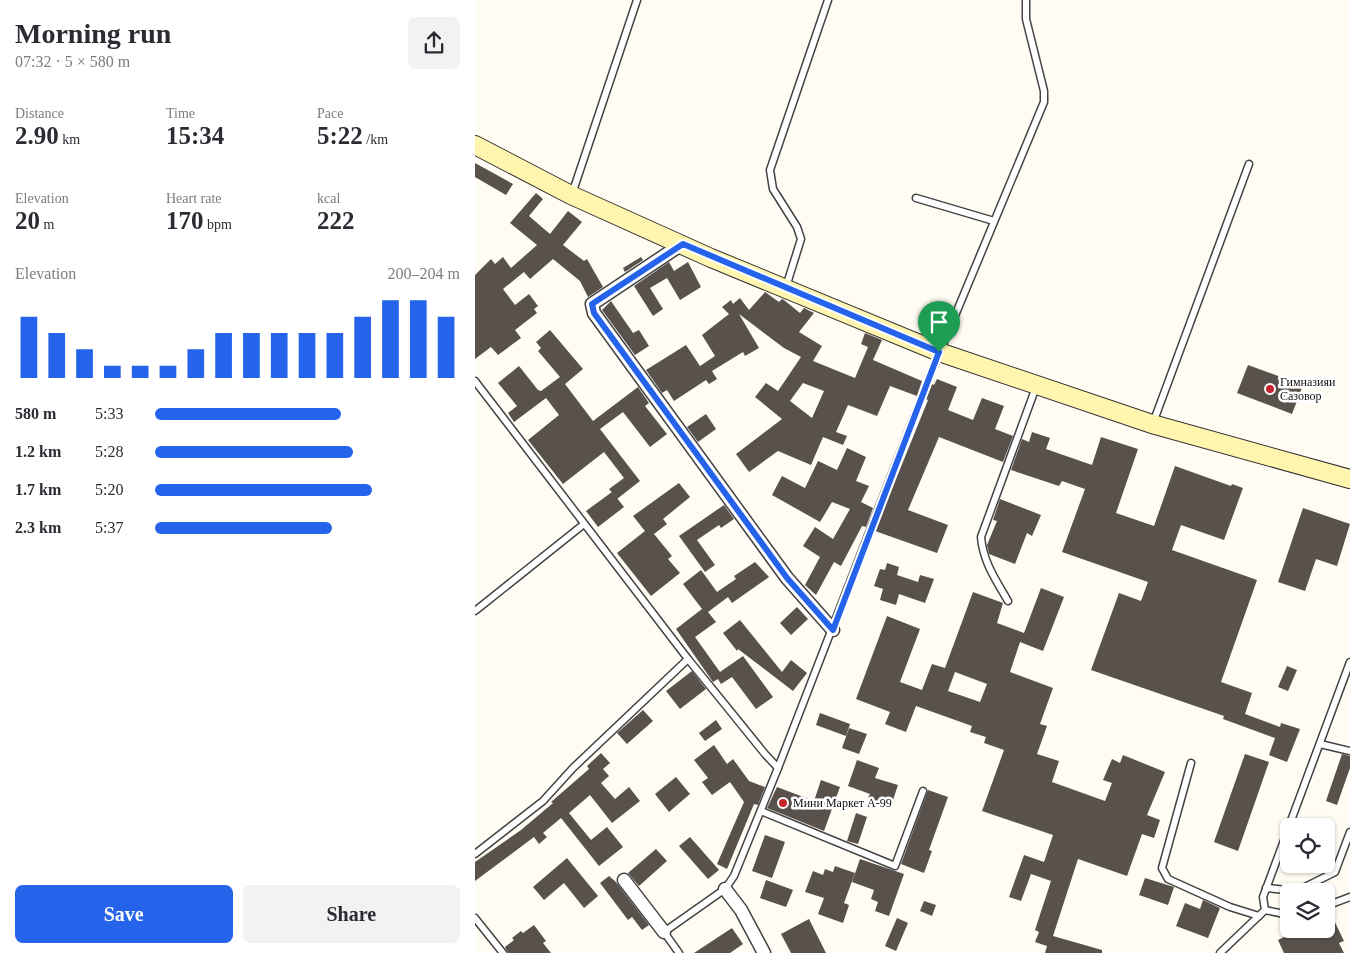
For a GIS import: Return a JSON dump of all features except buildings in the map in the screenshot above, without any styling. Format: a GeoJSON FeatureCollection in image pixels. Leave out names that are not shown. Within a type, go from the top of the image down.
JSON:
{"type":"FeatureCollection","features":[{"type":"Feature","properties":{"kind":"street"},"geometry":{"type":"LineString","coordinates":[[475,145],[571,195],[785,288],[939,352],[1152,424],[1350,479]]}},
{"type":"Feature","properties":{"kind":"street"},"geometry":{"type":"LineString","coordinates":[[683,244],[592,304],[594,313],[787,578],[833,630]]}},
{"type":"Feature","properties":{"kind":"street"},"geometry":{"type":"LineString","coordinates":[[624,880],[664,932]]}},
{"type":"Feature","properties":{"kind":"street"},"geometry":{"type":"LineString","coordinates":[[725,889],[741,910],[764,953]]}},
{"type":"Feature","properties":{"kind":"lane"},"geometry":{"type":"LineString","coordinates":[[571,195],[637,0]]}},
{"type":"Feature","properties":{"kind":"lane"},"geometry":{"type":"LineString","coordinates":[[785,288],[801,239],[797,227],[773,189],[770,170],[828,0]]}},
{"type":"Feature","properties":{"kind":"lane"},"geometry":{"type":"LineString","coordinates":[[679,953],[664,932],[725,889],[734,876],[833,630],[939,352],[1044,102],[1044,91],[1026,19],[1026,0]]}},
{"type":"Feature","properties":{"kind":"lane"},"geometry":{"type":"LineString","coordinates":[[1152,424],[1249,164]]}},
{"type":"Feature","properties":{"kind":"lane"},"geometry":{"type":"LineString","coordinates":[[916,198],[994,221]]}},
{"type":"Feature","properties":{"kind":"lane"},"geometry":{"type":"LineString","coordinates":[[475,382],[688,659],[778,768]]}},
{"type":"Feature","properties":{"kind":"lane"},"geometry":{"type":"LineString","coordinates":[[1008,601],[990,570],[983,551],[981,537],[1038,384]]}},
{"type":"Feature","properties":{"kind":"lane"},"geometry":{"type":"LineString","coordinates":[[475,611],[585,524]]}},
{"type":"Feature","properties":{"kind":"lane"},"geometry":{"type":"LineString","coordinates":[[475,854],[543,801],[573,768],[688,659]]}},
{"type":"Feature","properties":{"kind":"lane"},"geometry":{"type":"LineString","coordinates":[[1292,818],[1350,662]]}},
{"type":"Feature","properties":{"kind":"lane"},"geometry":{"type":"LineString","coordinates":[[1319,744],[1350,751]]}},
{"type":"Feature","properties":{"kind":"lane"},"geometry":{"type":"LineString","coordinates":[[1191,763],[1162,868],[1168,879],[1230,907],[1259,916]]}},
{"type":"Feature","properties":{"kind":"lane"},"geometry":{"type":"LineString","coordinates":[[761,811],[895,866],[923,791]]}},
{"type":"Feature","properties":{"kind":"lane"},"geometry":{"type":"LineString","coordinates":[[1266,888],[1297,891],[1335,872],[1350,832]]}},
{"type":"Feature","properties":{"kind":"lane"},"geometry":{"type":"LineString","coordinates":[[1265,910],[1263,897],[1280,851]]}},
{"type":"Feature","properties":{"kind":"lane"},"geometry":{"type":"LineString","coordinates":[[1335,903],[1350,898]]}},
{"type":"Feature","properties":{"kind":"lane"},"geometry":{"type":"LineString","coordinates":[[1220,953],[1265,910]]}},
{"type":"Feature","properties":{"kind":"lane"},"geometry":{"type":"LineString","coordinates":[[1265,910],[1280,913]]}},
{"type":"Feature","properties":{"kind":"lane"},"geometry":{"type":"LineString","coordinates":[[475,918],[503,953]]}},
{"type":"Feature","properties":{"kind":"place","name":"Гимназияи Сазовор"},"geometry":{"type":"Point","coordinates":[1270,389]}},
{"type":"Feature","properties":{"kind":"place","name":"Мини Маркет А-99"},"geometry":{"type":"Point","coordinates":[783,803]}},
{"type":"Feature","properties":{"kind":"route"},"geometry":{"type":"LineString","coordinates":[[683,244],[711,258],[939,352],[833,630],[787,578],[594,313],[592,304],[683,244]]}}]}
